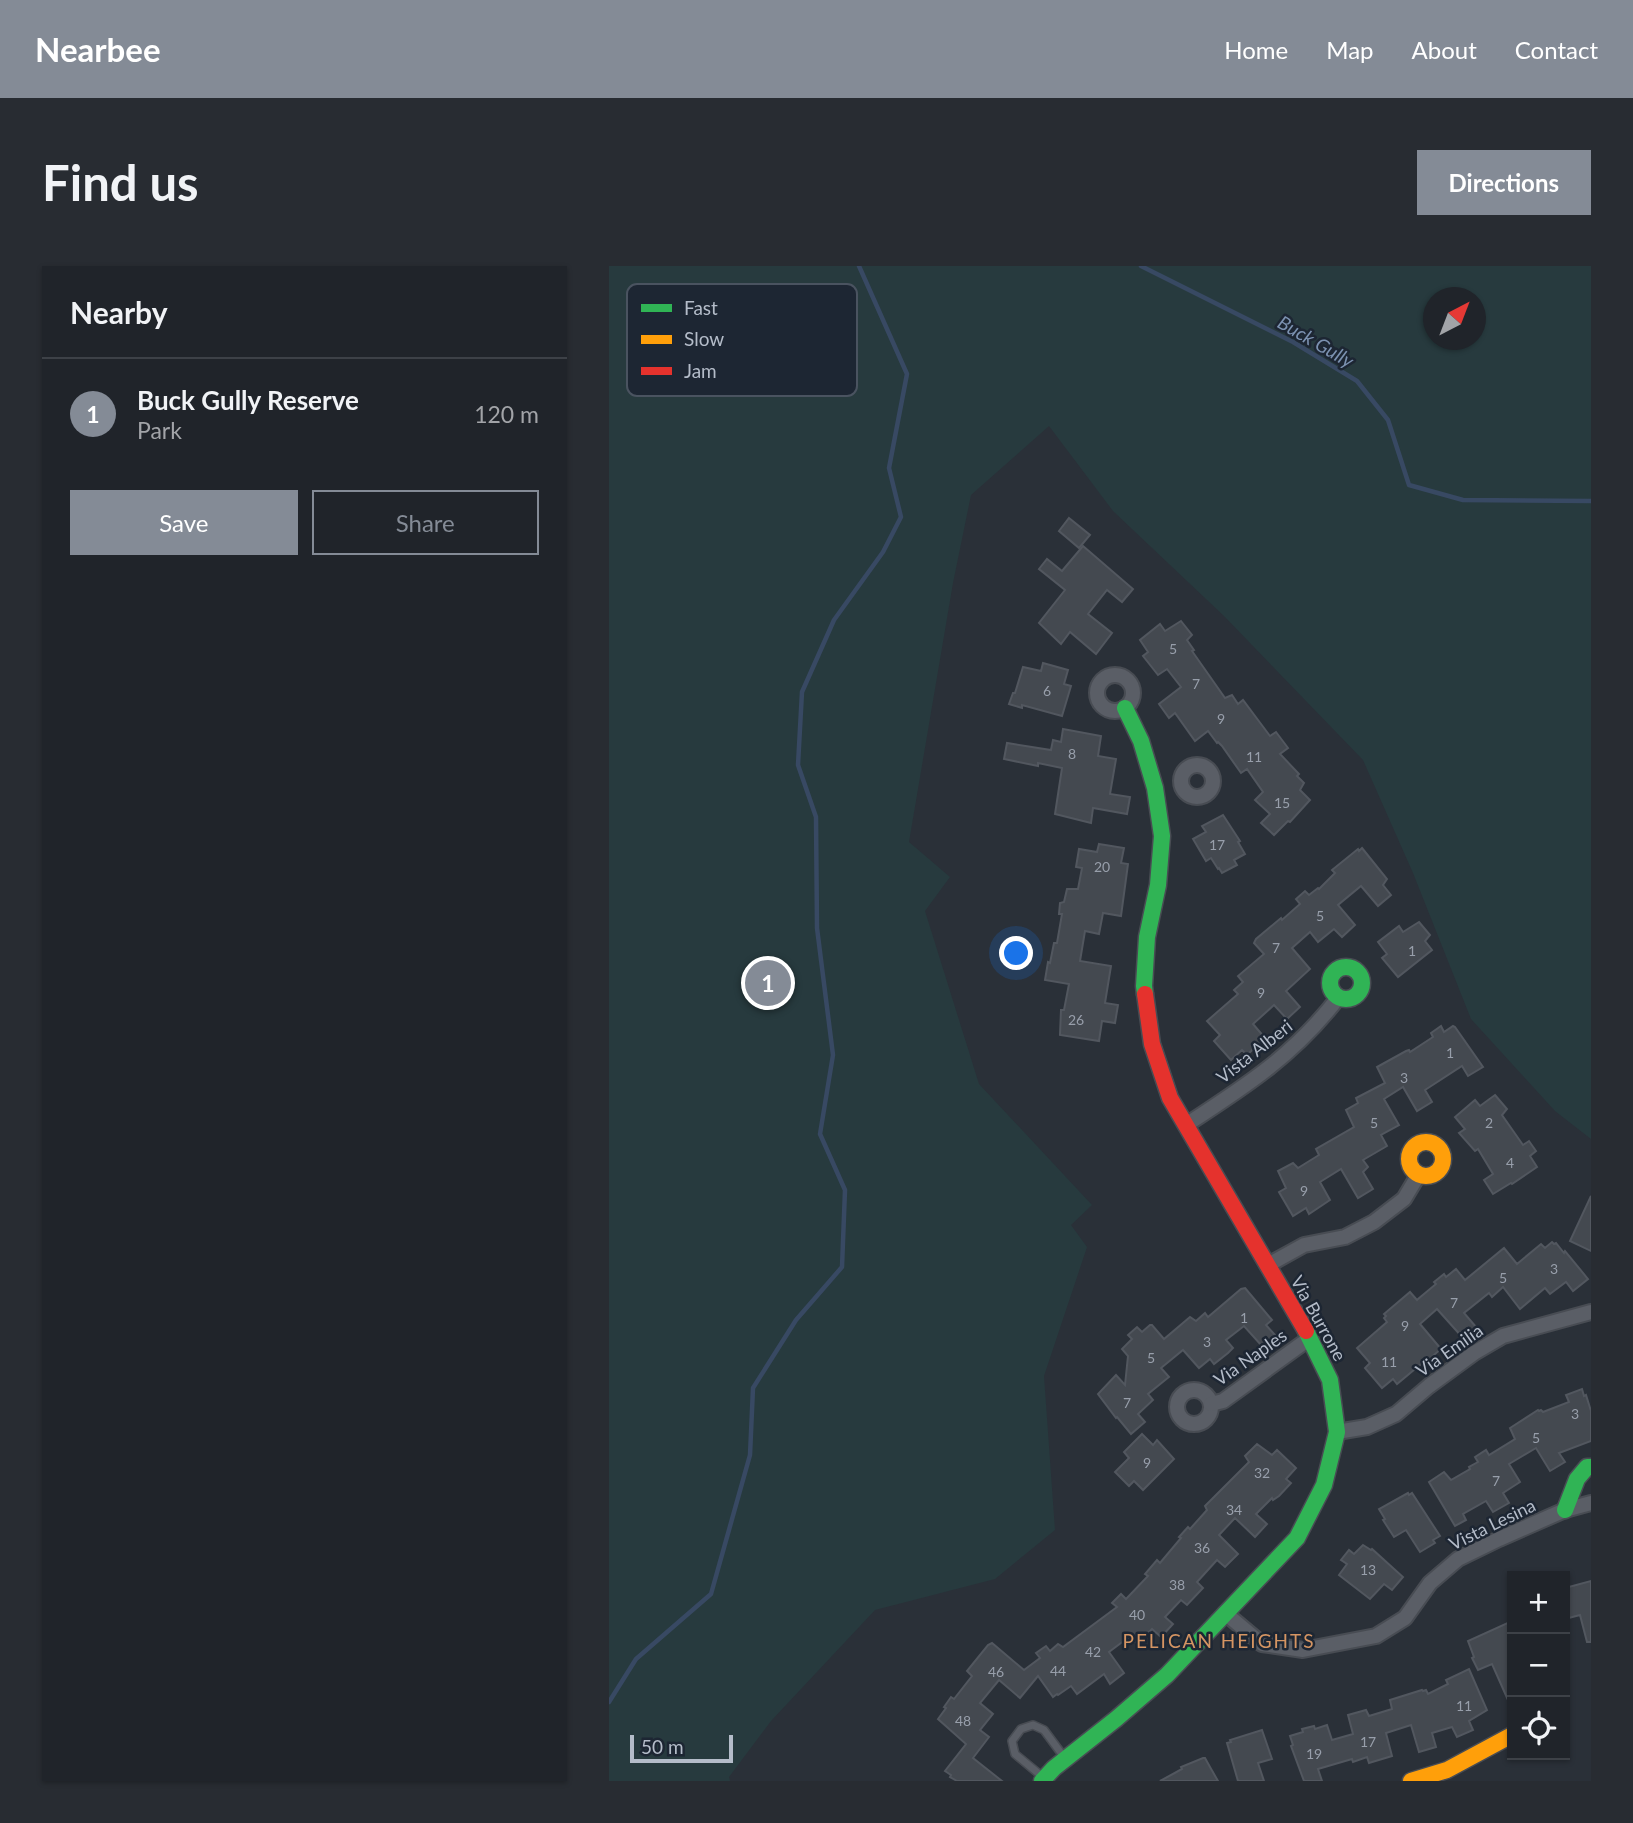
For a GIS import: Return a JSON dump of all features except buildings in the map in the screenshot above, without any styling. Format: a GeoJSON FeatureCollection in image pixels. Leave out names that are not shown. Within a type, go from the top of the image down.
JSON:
{"type":"FeatureCollection","features":[{"type":"Feature","properties":{"kind":"street","name":"Via Burrone"},"geometry":{"type":"LineString","coordinates":[[1044,1780],[1054,1768],[1167,1675],[1297,1538],[1324,1485],[1337,1432],[1330,1380],[1310,1338],[1170,1098],[1151,1044],[1144,986],[1147,937],[1158,885],[1162,836],[1155,789],[1141,741],[1125,708]]}},
{"type":"Feature","properties":{"kind":"street"},"geometry":{"type":"LineString","coordinates":[[1155,789],[1182,785]]}},
{"type":"Feature","properties":{"kind":"street","name":"Vista Alberi"},"geometry":{"type":"LineString","coordinates":[[1186,1125],[1285,1056],[1312,1030],[1338,998]]}},
{"type":"Feature","properties":{"kind":"street"},"geometry":{"type":"LineString","coordinates":[[1268,1265],[1304,1245],[1345,1237],[1374,1222],[1403,1199],[1419,1174]]}},
{"type":"Feature","properties":{"kind":"street","name":"Via Emilia"},"geometry":{"type":"LineString","coordinates":[[1337,1432],[1367,1427],[1396,1414],[1473,1353],[1503,1336],[1591,1312]]}},
{"type":"Feature","properties":{"kind":"street","name":"Via Naples"},"geometry":{"type":"LineString","coordinates":[[1211,1404],[1223,1401],[1310,1338]]}},
{"type":"Feature","properties":{"kind":"street"},"geometry":{"type":"LineString","coordinates":[[1565,1510],[1577,1479],[1587,1467],[1591,1467]]}},
{"type":"Feature","properties":{"kind":"street","name":"Vista Lesina"},"geometry":{"type":"LineString","coordinates":[[1225,1614],[1262,1644],[1303,1650],[1376,1636],[1405,1618],[1430,1583],[1458,1559],[1565,1510],[1591,1503]]}},
{"type":"Feature","properties":{"kind":"street"},"geometry":{"type":"LineString","coordinates":[[1412,1781],[1447,1770],[1507,1738]]}},
{"type":"Feature","properties":{"kind":"lane"},"geometry":{"type":"LineString","coordinates":[[1044,1780],[1015,1754],[1012,1741],[1021,1729],[1033,1725],[1044,1730],[1066,1759]]}},
{"type":"Feature","properties":{"kind":"green space"},"geometry":{"type":"Polygon","coordinates":[[[609,266],[1591,266],[1591,1139],[1555,1111],[1471,1019],[1413,873],[1363,760],[1224,616],[1113,511],[1049,426],[971,495],[953,583],[909,842],[950,877],[925,911],[979,1084],[1092,1205],[1071,1225],[1087,1247],[1044,1376],[1055,1530],[995,1579],[875,1610],[771,1721],[729,1777],[730,1781],[609,1781],[609,266]]]}},
{"type":"Feature","properties":{"kind":"waterway"},"geometry":{"type":"LineString","coordinates":[[609,1702],[636,1659],[711,1594],[750,1455],[753,1388],[796,1320],[842,1267],[845,1190],[820,1134],[833,1055],[817,928],[816,817],[798,765],[802,692],[834,620],[883,552],[901,517],[889,468],[907,374],[859,266]]}},
{"type":"Feature","properties":{"kind":"waterway","name":"Buck Gully"},"geometry":{"type":"LineString","coordinates":[[1141,266],[1293,342],[1357,381],[1388,420],[1409,485],[1463,500],[1591,501]]}},
{"type":"Feature","properties":{"kind":"traffic: fast"},"geometry":{"type":"LineString","coordinates":[[1125,708],[1141,741],[1155,788],[1162,836],[1158,885],[1147,937],[1145,994]]}},
{"type":"Feature","properties":{"kind":"traffic: fast"},"geometry":{"type":"LineString","coordinates":[[1346,967],[1358,971],[1362,983],[1358,995],[1346,999],[1334,995],[1330,983],[1334,971],[1346,967]]}},
{"type":"Feature","properties":{"kind":"traffic: fast"},"geometry":{"type":"LineString","coordinates":[[1042,1781],[1054,1768],[1167,1675],[1297,1538],[1324,1485],[1337,1432],[1330,1380],[1306,1331]]}},
{"type":"Feature","properties":{"kind":"traffic: fast"},"geometry":{"type":"LineString","coordinates":[[1565,1510],[1577,1479],[1587,1467],[1591,1467]]}},
{"type":"Feature","properties":{"kind":"traffic: slow"},"geometry":{"type":"LineString","coordinates":[[1426,1142],[1438,1147],[1443,1159],[1438,1171],[1426,1176],[1414,1171],[1409,1159],[1414,1147],[1426,1142]]}},
{"type":"Feature","properties":{"kind":"traffic: slow"},"geometry":{"type":"LineString","coordinates":[[1411,1781],[1447,1770],[1507,1738]]}},
{"type":"Feature","properties":{"kind":"traffic: jam"},"geometry":{"type":"LineString","coordinates":[[1145,994],[1152,1044],[1170,1098],[1306,1331]]}},
{"type":"Feature","properties":{"kind":"place","name":"Buck Gully Reserve"},"geometry":{"type":"Point","coordinates":[768,983]}},
{"type":"Feature","properties":{"kind":"district","name":"PELICAN HEIGHTS"},"geometry":{"type":"Point","coordinates":[1219,1640]}}]}
